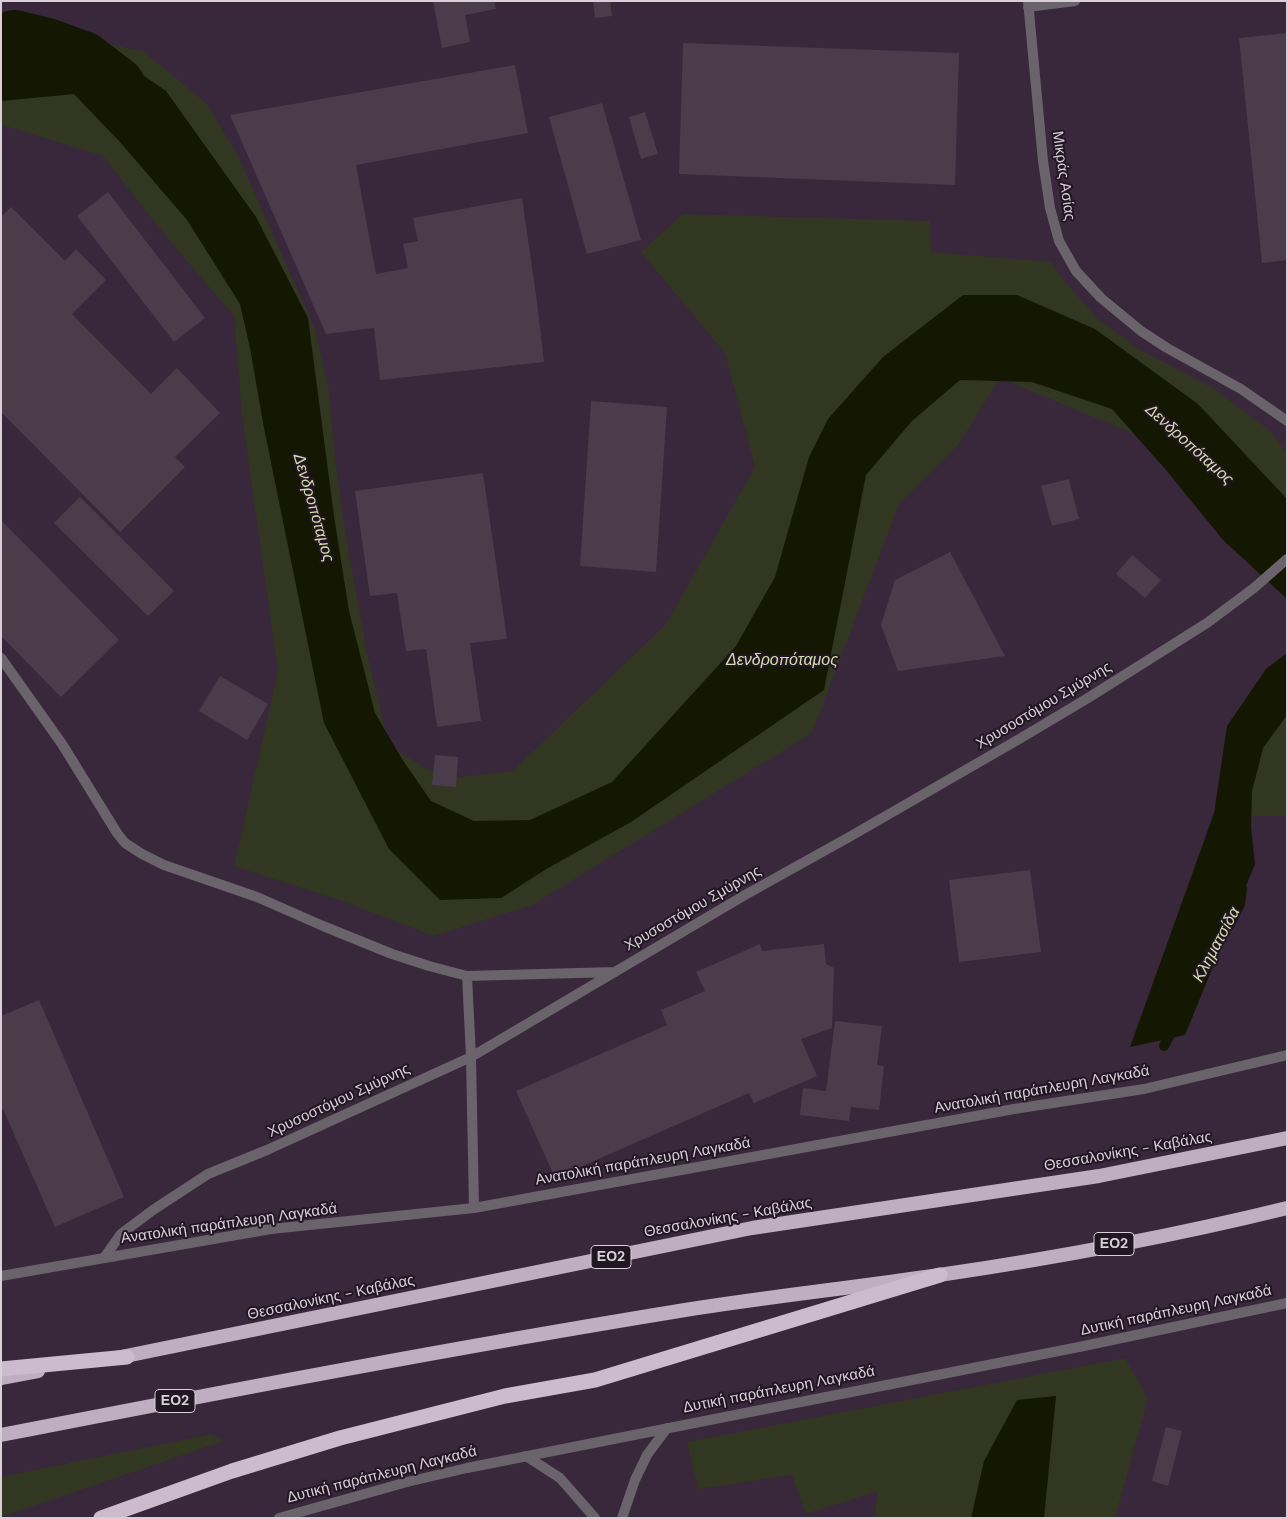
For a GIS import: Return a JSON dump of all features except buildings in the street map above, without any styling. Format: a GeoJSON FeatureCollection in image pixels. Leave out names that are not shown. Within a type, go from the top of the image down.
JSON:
{"type":"FeatureCollection","features":[{"type":"Feature","properties":{"kind":"highway","name":"Θεσσαλονίκης - Καβάλας"},"geometry":{"type":"LineString","coordinates":[[1,1378],[78,1362],[127,1357],[752,1228],[1099,1176],[1287,1138]]}},
{"type":"Feature","properties":{"kind":"highway","name":"ΕΟ2"},"geometry":{"type":"LineString","coordinates":[[1,1435],[340,1370],[681,1310],[940,1275],[1050,1256],[1287,1208]]}},
{"type":"Feature","properties":{"kind":"highway"},"geometry":{"type":"LineString","coordinates":[[101,1518],[232,1471],[340,1438],[505,1396],[595,1380],[940,1275]]}},
{"type":"Feature","properties":{"kind":"highway"},"geometry":{"type":"LineString","coordinates":[[1,1368],[127,1357]]}},
{"type":"Feature","properties":{"kind":"street"},"geometry":{"type":"LineString","coordinates":[[1028,4],[1075,1]]}},
{"type":"Feature","properties":{"kind":"street","name":"Μικράς Ασίας"},"geometry":{"type":"LineString","coordinates":[[1028,4],[1043,161],[1050,208],[1060,241],[1076,271],[1101,298],[1141,331],[1167,348],[1241,389],[1287,421]]}},
{"type":"Feature","properties":{"kind":"street","name":"Χρυσοστόμου Σμύρνης"},"geometry":{"type":"LineString","coordinates":[[104,1258],[121,1234],[153,1210],[208,1174],[267,1150],[471,1057],[745,895],[851,836],[1088,698],[1207,623],[1254,588],[1287,559]]}},
{"type":"Feature","properties":{"kind":"street"},"geometry":{"type":"LineString","coordinates":[[1,658],[62,744],[125,842],[142,854],[164,865],[257,897],[392,954],[467,976],[616,972]]}},
{"type":"Feature","properties":{"kind":"street"},"geometry":{"type":"LineString","coordinates":[[467,976],[471,1057],[474,1208]]}},
{"type":"Feature","properties":{"kind":"street","name":"Ανατολική παράπλευρη Λαγκαδά"},"geometry":{"type":"LineString","coordinates":[[1,1276],[271,1230],[474,1208],[1014,1109],[1144,1089],[1287,1055]]}},
{"type":"Feature","properties":{"kind":"street","name":"Δυτική παράπλευρη Λαγκαδά"},"geometry":{"type":"LineString","coordinates":[[279,1518],[407,1482],[526,1456],[1084,1346],[1287,1303]]}},
{"type":"Feature","properties":{"kind":"street"},"geometry":{"type":"LineString","coordinates":[[622,1518],[635,1480],[647,1455],[667,1428]]}},
{"type":"Feature","properties":{"kind":"street"},"geometry":{"type":"LineString","coordinates":[[526,1456],[560,1478],[595,1518]]}},
{"type":"Feature","properties":{"kind":"shaded area"},"geometry":{"type":"Polygon","coordinates":[[[1,1],[1287,1],[1287,1518],[1,1518],[1,1]]]}},
{"type":"Feature","properties":{"kind":"shaded area"},"geometry":{"type":"Polygon","coordinates":[[[4,17],[54,33],[143,51],[207,104],[238,156],[315,329],[329,392],[335,460],[349,554],[367,653],[389,746],[444,779],[513,771],[666,624],[755,467],[725,353],[641,252],[683,214],[930,221],[931,252],[1052,262],[1060,276],[1098,319],[1138,349],[1211,387],[1272,432],[1286,453],[1287,498],[1000,378],[958,445],[899,504],[812,733],[532,905],[434,936],[342,901],[234,866],[278,671],[242,416],[234,316],[165,235],[103,156],[1,126],[1,18],[4,17]]]}},
{"type":"Feature","properties":{"kind":"shaded area"},"geometry":{"type":"Polygon","coordinates":[[[1287,715],[1287,816],[1251,816],[1252,791],[1263,748],[1287,715]]]}},
{"type":"Feature","properties":{"kind":"shaded area"},"geometry":{"type":"Polygon","coordinates":[[[1125,1358],[1148,1399],[1115,1518],[875,1518],[878,1491],[806,1514],[792,1475],[698,1489],[687,1442],[1125,1358]]]}},
{"type":"Feature","properties":{"kind":"shaded area"},"geometry":{"type":"Polygon","coordinates":[[[211,1434],[224,1441],[1,1517],[1,1477],[211,1434]]]}},
{"type":"Feature","properties":{"kind":"water","name":"Δενδροπόταμος"},"geometry":{"type":"Polygon","coordinates":[[[1,45],[28,45],[108,51],[166,91],[256,217],[308,318],[334,516],[349,611],[375,713],[402,759],[431,801],[474,821],[530,820],[612,782],[736,646],[775,577],[809,457],[828,419],[883,357],[963,295],[1017,295],[1095,329],[1198,404],[1287,499],[1287,599],[1223,540],[1166,470],[1112,409],[1032,382],[960,380],[912,421],[866,475],[824,690],[631,822],[548,868],[501,898],[440,900],[389,849],[324,723],[240,304],[187,220],[120,142],[74,94],[1,101],[1,45]]]}},
{"type":"Feature","properties":{"kind":"water"},"geometry":{"type":"Polygon","coordinates":[[[1287,653],[1287,715],[1263,748],[1252,791],[1251,827],[1255,864],[1185,1035],[1130,1047],[1214,813],[1227,726],[1266,669],[1287,653]]]}},
{"type":"Feature","properties":{"kind":"water"},"geometry":{"type":"Polygon","coordinates":[[[1056,1396],[1044,1518],[971,1518],[984,1461],[1017,1400],[1056,1396]]]}},
{"type":"Feature","properties":{"kind":"waterway","name":"Δενδροπόταμος"},"geometry":{"type":"LineString","coordinates":[[1,44],[14,38],[47,46],[83,59],[117,85]]}},
{"type":"Feature","properties":{"kind":"waterway","name":"Κληματσίδα"},"geometry":{"type":"LineString","coordinates":[[1229,926],[1240,904],[1242,889]]}},
{"type":"Feature","properties":{"kind":"waterway","name":"Κληματσίδα"},"geometry":{"type":"LineString","coordinates":[[1164,1046],[1174,1027]]}}]}
